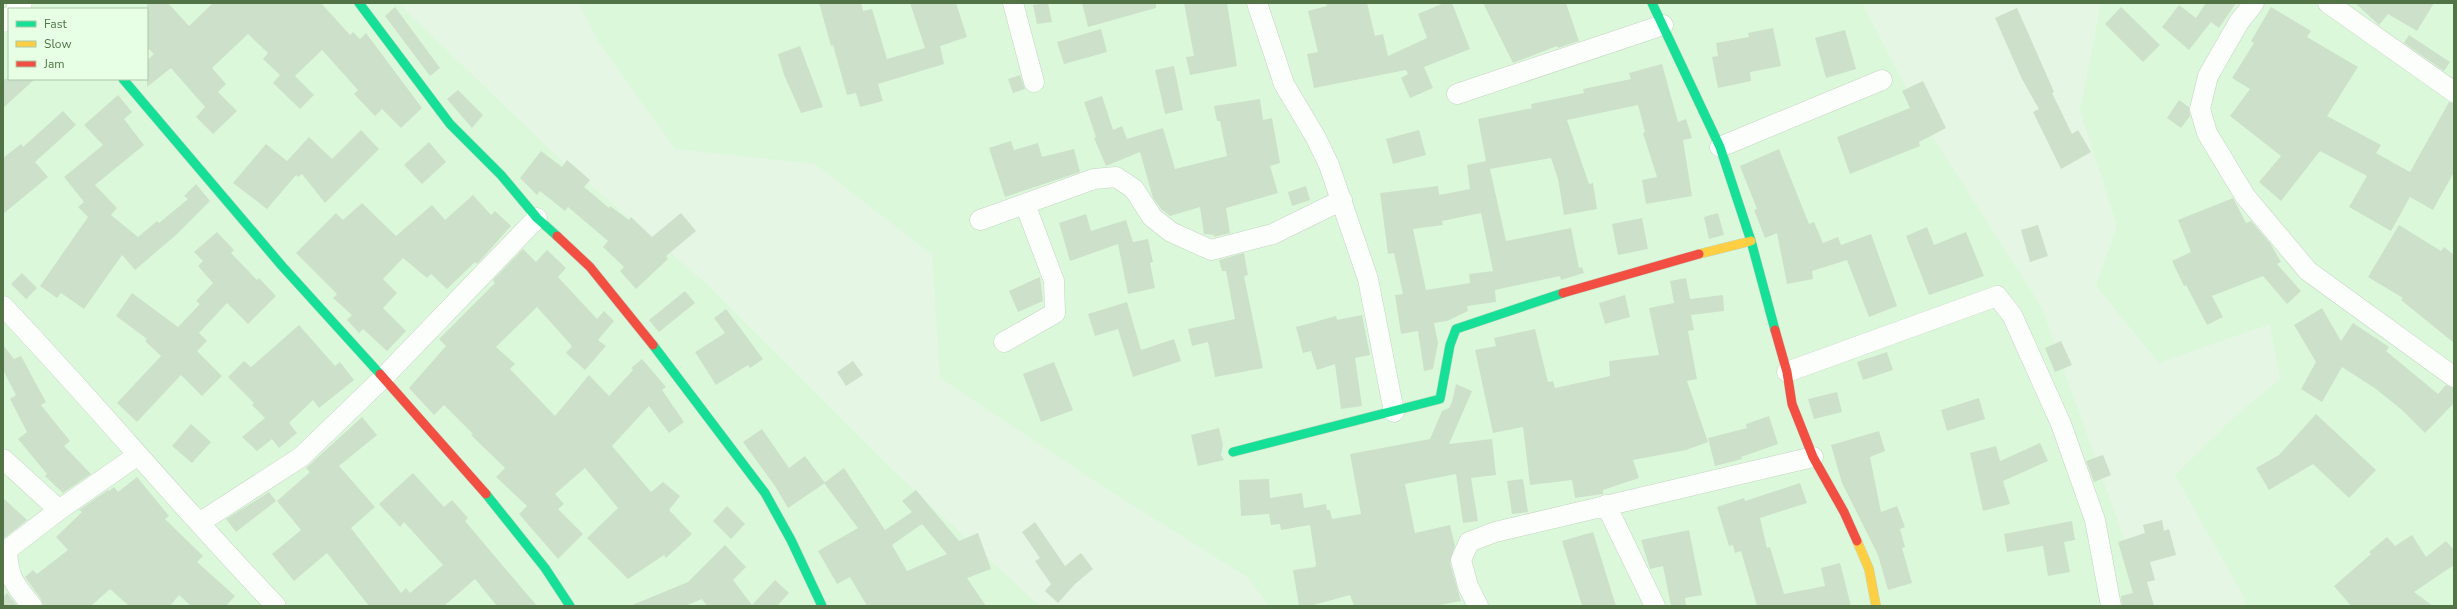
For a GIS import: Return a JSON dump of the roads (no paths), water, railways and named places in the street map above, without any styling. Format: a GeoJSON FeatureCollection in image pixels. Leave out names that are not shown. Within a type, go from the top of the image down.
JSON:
{"type":"FeatureCollection","features":[{"type":"Feature","properties":{"kind":"street"},"geometry":{"type":"LineString","coordinates":[[359,3],[450,124],[501,175],[537,218],[590,266],[689,390],[765,493],[791,540],[822,606]]}},
{"type":"Feature","properties":{"kind":"street"},"geometry":{"type":"LineString","coordinates":[[1013,3],[1034,82]]}},
{"type":"Feature","properties":{"kind":"street"},"geometry":{"type":"LineString","coordinates":[[1257,3],[1284,84],[1316,138],[1342,200],[1368,279],[1394,412]]}},
{"type":"Feature","properties":{"kind":"street"},"geometry":{"type":"LineString","coordinates":[[1652,3],[1720,147],[1751,241],[1787,372],[1792,404],[1812,457],[1844,512],[1870,569],[1876,606]]}},
{"type":"Feature","properties":{"kind":"street"},"geometry":{"type":"LineString","coordinates":[[2254,3],[2239,22],[2208,76],[2200,109],[2208,132],[2245,196],[2308,271],[2454,377]]}},
{"type":"Feature","properties":{"kind":"street"},"geometry":{"type":"LineString","coordinates":[[2328,3],[2454,92]]}},
{"type":"Feature","properties":{"kind":"street"},"geometry":{"type":"LineString","coordinates":[[1457,94],[1663,25]]}},
{"type":"Feature","properties":{"kind":"street"},"geometry":{"type":"LineString","coordinates":[[124,80],[291,276],[495,505],[552,577],[570,606]]}},
{"type":"Feature","properties":{"kind":"street"},"geometry":{"type":"LineString","coordinates":[[1720,147],[1882,80]]}},
{"type":"Feature","properties":{"kind":"street"},"geometry":{"type":"LineString","coordinates":[[980,220],[1094,179],[1116,177],[1134,189],[1152,217],[1171,232],[1211,250],[1273,234],[1342,200]]}},
{"type":"Feature","properties":{"kind":"street"},"geometry":{"type":"LineString","coordinates":[[1004,342],[1055,313],[1054,281],[1025,204]]}},
{"type":"Feature","properties":{"kind":"street"},"geometry":{"type":"LineString","coordinates":[[199,523],[302,457],[383,378],[537,218]]}},
{"type":"Feature","properties":{"kind":"street"},"geometry":{"type":"LineString","coordinates":[[1233,452],[1440,399],[1450,345],[1456,329],[1534,300],[1631,271],[1751,241]]}},
{"type":"Feature","properties":{"kind":"street"},"geometry":{"type":"LineString","coordinates":[[1787,372],[1997,296],[2012,315],[2061,424],[2095,520],[2111,606]]}},
{"type":"Feature","properties":{"kind":"street"},"geometry":{"type":"LineString","coordinates":[[3,306],[72,378],[138,455],[276,606]]}},
{"type":"Feature","properties":{"kind":"street"},"geometry":{"type":"LineString","coordinates":[[32,606],[18,589],[8,570],[7,550],[59,510],[138,455]]}},
{"type":"Feature","properties":{"kind":"street"},"geometry":{"type":"LineString","coordinates":[[1478,606],[1468,586],[1462,560],[1468,542],[1495,532],[1812,457]]}},
{"type":"Feature","properties":{"kind":"street"},"geometry":{"type":"LineString","coordinates":[[3,459],[59,510]]}},
{"type":"Feature","properties":{"kind":"street"},"geometry":{"type":"LineString","coordinates":[[1606,505],[1654,606]]}}]}
